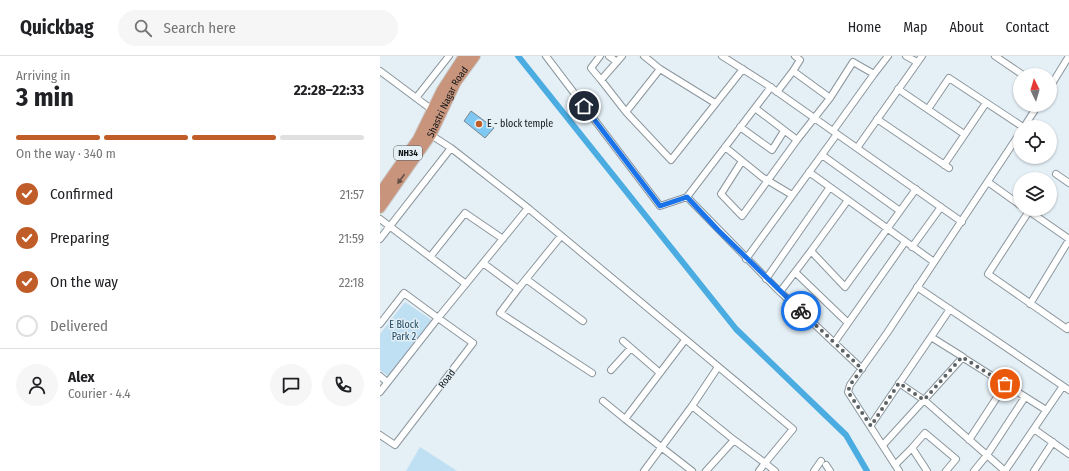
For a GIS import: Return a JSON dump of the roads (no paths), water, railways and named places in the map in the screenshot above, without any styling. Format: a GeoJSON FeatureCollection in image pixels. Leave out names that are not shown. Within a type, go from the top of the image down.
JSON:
{"type":"FeatureCollection","features":[{"type":"Feature","properties":{"kind":"highway","name":"NH34"},"geometry":{"type":"LineString","coordinates":[[436,113],[447,81],[464,56]]}},
{"type":"Feature","properties":{"kind":"highway","name":"Shastri Nagar Road"},"geometry":{"type":"LineString","coordinates":[[380,208],[427,133],[436,113],[456,82],[476,56]]}},
{"type":"Feature","properties":{"kind":"highway","name":"NH34"},"geometry":{"type":"LineString","coordinates":[[380,193],[418,140],[427,133]]}},
{"type":"Feature","properties":{"kind":"street"},"geometry":{"type":"LineString","coordinates":[[416,98],[449,56]]}},
{"type":"Feature","properties":{"kind":"street"},"geometry":{"type":"LineString","coordinates":[[546,56],[660,206],[687,197],[771,87]]}},
{"type":"Feature","properties":{"kind":"street"},"geometry":{"type":"LineString","coordinates":[[600,56],[591,68],[626,112],[670,160],[742,69]]}},
{"type":"Feature","properties":{"kind":"street"},"geometry":{"type":"LineString","coordinates":[[609,56],[617,62]]}},
{"type":"Feature","properties":{"kind":"street"},"geometry":{"type":"LineString","coordinates":[[600,80],[622,56]]}},
{"type":"Feature","properties":{"kind":"street"},"geometry":{"type":"LineString","coordinates":[[644,56],[660,69],[715,103]]}},
{"type":"Feature","properties":{"kind":"street"},"geometry":{"type":"LineString","coordinates":[[722,56],[771,87],[962,222]]}},
{"type":"Feature","properties":{"kind":"street"},"geometry":{"type":"LineString","coordinates":[[777,92],[793,72],[800,60],[795,56]]}},
{"type":"Feature","properties":{"kind":"street"},"geometry":{"type":"LineString","coordinates":[[746,259],[822,155],[835,132],[888,56]]}},
{"type":"Feature","properties":{"kind":"street"},"geometry":{"type":"LineString","coordinates":[[906,56],[917,62]]}},
{"type":"Feature","properties":{"kind":"street"},"geometry":{"type":"LineString","coordinates":[[857,148],[922,56]]}},
{"type":"Feature","properties":{"kind":"street"},"geometry":{"type":"LineString","coordinates":[[995,56],[1013,68]]}},
{"type":"Feature","properties":{"kind":"street"},"geometry":{"type":"LineString","coordinates":[[1057,76],[1069,56]]}},
{"type":"Feature","properties":{"kind":"street"},"geometry":{"type":"LineString","coordinates":[[742,161],[721,194],[742,216],[769,181],[797,140],[830,98],[853,62],[874,74]]}},
{"type":"Feature","properties":{"kind":"street"},"geometry":{"type":"LineString","coordinates":[[626,112],[660,69]]}},
{"type":"Feature","properties":{"kind":"street"},"geometry":{"type":"LineString","coordinates":[[380,71],[436,113]]}},
{"type":"Feature","properties":{"kind":"street"},"geometry":{"type":"LineString","coordinates":[[793,72],[830,98]]}},
{"type":"Feature","properties":{"kind":"street"},"geometry":{"type":"LineString","coordinates":[[928,109],[948,78],[1013,120]]}},
{"type":"Feature","properties":{"kind":"street"},"geometry":{"type":"LineString","coordinates":[[898,89],[964,134]]}},
{"type":"Feature","properties":{"kind":"street"},"geometry":{"type":"LineString","coordinates":[[877,119],[946,167],[964,134],[986,103]]}},
{"type":"Feature","properties":{"kind":"street"},"geometry":{"type":"LineString","coordinates":[[755,108],[797,140]]}},
{"type":"Feature","properties":{"kind":"street"},"geometry":{"type":"LineString","coordinates":[[740,127],[772,150],[784,131]]}},
{"type":"Feature","properties":{"kind":"street"},"geometry":{"type":"LineString","coordinates":[[427,133],[450,148],[528,208],[685,340],[794,429],[759,471]]}},
{"type":"Feature","properties":{"kind":"street"},"geometry":{"type":"LineString","coordinates":[[899,471],[848,392],[850,385],[962,222],[1013,144]]}},
{"type":"Feature","properties":{"kind":"street"},"geometry":{"type":"LineString","coordinates":[[725,147],[769,181],[792,195]]}},
{"type":"Feature","properties":{"kind":"street"},"geometry":{"type":"LineString","coordinates":[[380,239],[450,148]]}},
{"type":"Feature","properties":{"kind":"street"},"geometry":{"type":"LineString","coordinates":[[822,155],[900,211]]}},
{"type":"Feature","properties":{"kind":"street"},"geometry":{"type":"LineString","coordinates":[[809,172],[934,262]]}},
{"type":"Feature","properties":{"kind":"street"},"geometry":{"type":"LineString","coordinates":[[1057,175],[1069,183]]}},
{"type":"Feature","properties":{"kind":"street"},"geometry":{"type":"LineString","coordinates":[[988,182],[1013,200]]}},
{"type":"Feature","properties":{"kind":"street"},"geometry":{"type":"LineString","coordinates":[[766,279],[830,188]]}},
{"type":"Feature","properties":{"kind":"street"},"geometry":{"type":"LineString","coordinates":[[811,251],[845,287],[916,189]]}},
{"type":"Feature","properties":{"kind":"street"},"geometry":{"type":"LineString","coordinates":[[687,197],[766,279],[862,369]]}},
{"type":"Feature","properties":{"kind":"street"},"geometry":{"type":"LineString","coordinates":[[780,292],[848,200]]}},
{"type":"Feature","properties":{"kind":"street"},"geometry":{"type":"LineString","coordinates":[[912,247],[941,207]]}},
{"type":"Feature","properties":{"kind":"street"},"geometry":{"type":"LineString","coordinates":[[380,392],[528,208]]}},
{"type":"Feature","properties":{"kind":"street"},"geometry":{"type":"LineString","coordinates":[[430,257],[465,214],[503,239]]}},
{"type":"Feature","properties":{"kind":"street"},"geometry":{"type":"LineString","coordinates":[[1024,216],[988,274],[1067,329],[1069,326]]}},
{"type":"Feature","properties":{"kind":"street"},"geometry":{"type":"LineString","coordinates":[[1030,304],[1069,239],[1036,216]]}},
{"type":"Feature","properties":{"kind":"street"},"geometry":{"type":"LineString","coordinates":[[380,219],[466,284]]}},
{"type":"Feature","properties":{"kind":"street"},"geometry":{"type":"LineString","coordinates":[[561,236],[500,313],[592,373]]}},
{"type":"Feature","properties":{"kind":"street"},"geometry":{"type":"LineString","coordinates":[[834,343],[905,242]]}},
{"type":"Feature","properties":{"kind":"street"},"geometry":{"type":"LineString","coordinates":[[483,263],[518,289]]}},
{"type":"Feature","properties":{"kind":"street"},"geometry":{"type":"LineString","coordinates":[[795,272],[848,323]]}},
{"type":"Feature","properties":{"kind":"street"},"geometry":{"type":"LineString","coordinates":[[526,279],[583,321]]}},
{"type":"Feature","properties":{"kind":"street"},"geometry":{"type":"LineString","coordinates":[[917,287],[1069,390]]}},
{"type":"Feature","properties":{"kind":"street","name":"Road"},"geometry":{"type":"LineString","coordinates":[[380,324],[404,293],[473,343],[395,445],[380,435]]}},
{"type":"Feature","properties":{"kind":"street"},"geometry":{"type":"LineString","coordinates":[[871,426],[950,309]]}},
{"type":"Feature","properties":{"kind":"street"},"geometry":{"type":"LineString","coordinates":[[931,337],[1046,410]]}},
{"type":"Feature","properties":{"kind":"street"},"geometry":{"type":"LineString","coordinates":[[625,419],[685,340]]}},
{"type":"Feature","properties":{"kind":"street"},"geometry":{"type":"LineString","coordinates":[[623,341],[660,373]]}},
{"type":"Feature","properties":{"kind":"street"},"geometry":{"type":"LineString","coordinates":[[611,370],[631,348]]}},
{"type":"Feature","properties":{"kind":"street"},"geometry":{"type":"LineString","coordinates":[[883,445],[962,357]]}},
{"type":"Feature","properties":{"kind":"street"},"geometry":{"type":"LineString","coordinates":[[644,471],[692,406],[718,367]]}},
{"type":"Feature","properties":{"kind":"street"},"geometry":{"type":"LineString","coordinates":[[380,376],[387,382]]}},
{"type":"Feature","properties":{"kind":"street"},"geometry":{"type":"LineString","coordinates":[[899,383],[924,400],[1005,471],[1063,386]]}},
{"type":"Feature","properties":{"kind":"street"},"geometry":{"type":"LineString","coordinates":[[970,440],[1005,384]]}},
{"type":"Feature","properties":{"kind":"street"},"geometry":{"type":"LineString","coordinates":[[974,471],[987,455],[1025,397]]}},
{"type":"Feature","properties":{"kind":"street"},"geometry":{"type":"LineString","coordinates":[[603,401],[692,471]]}},
{"type":"Feature","properties":{"kind":"street"},"geometry":{"type":"LineString","coordinates":[[692,406],[775,471]]}},
{"type":"Feature","properties":{"kind":"street"},"geometry":{"type":"LineString","coordinates":[[1034,429],[1069,454]]}},
{"type":"Feature","properties":{"kind":"street"},"geometry":{"type":"LineString","coordinates":[[895,465],[925,433],[956,459],[946,471]]}},
{"type":"Feature","properties":{"kind":"street"},"geometry":{"type":"LineString","coordinates":[[706,471],[734,440]]}},
{"type":"Feature","properties":{"kind":"street"},"geometry":{"type":"LineString","coordinates":[[1034,471],[1053,442]]}},
{"type":"Feature","properties":{"kind":"street"},"geometry":{"type":"LineString","coordinates":[[912,448],[927,471]]}},
{"type":"Feature","properties":{"kind":"street"},"geometry":{"type":"LineString","coordinates":[[814,471],[824,463],[830,471]]}},
{"type":"Feature","properties":{"kind":"waterway"},"geometry":{"type":"LineString","coordinates":[[518,56],[736,329],[846,435],[867,471]]}},
{"type":"Feature","properties":{"kind":"place","name":"E - block temple"},"geometry":{"type":"Point","coordinates":[479,124]}},
{"type":"Feature","properties":{"kind":"park label","name":"E Block Park 2"},"geometry":{"type":"Point","coordinates":[404,330]}}]}
